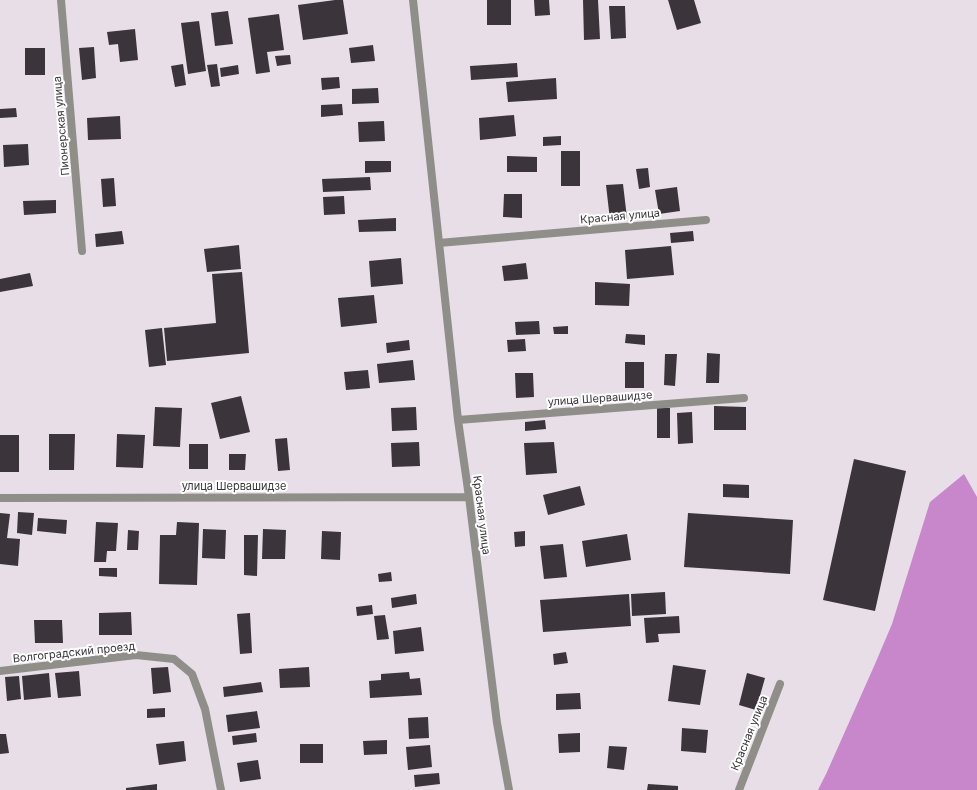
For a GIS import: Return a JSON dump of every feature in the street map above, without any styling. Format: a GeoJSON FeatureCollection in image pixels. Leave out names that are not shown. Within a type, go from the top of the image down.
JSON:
{"type":"FeatureCollection","features":[{"type":"Feature","properties":{"kind":"street","name":"Пионерская улица"},"geometry":{"type":"LineString","coordinates":[[61,0],[82,251]]}},
{"type":"Feature","properties":{"kind":"street","name":"Красная улица"},"geometry":{"type":"LineString","coordinates":[[413,0],[458,420],[497,722],[509,790]]}},
{"type":"Feature","properties":{"kind":"street","name":"Красная улица"},"geometry":{"type":"LineString","coordinates":[[439,243],[706,220]]}},
{"type":"Feature","properties":{"kind":"street","name":"улица Шервашидзе"},"geometry":{"type":"LineString","coordinates":[[458,420],[744,398]]}},
{"type":"Feature","properties":{"kind":"street","name":"улица Шервашидзе"},"geometry":{"type":"LineString","coordinates":[[0,498],[469,496]]}},
{"type":"Feature","properties":{"kind":"street","name":"Волгоградский проезд"},"geometry":{"type":"LineString","coordinates":[[0,671],[136,655],[174,659],[192,674],[205,709],[221,790]]}},
{"type":"Feature","properties":{"kind":"street","name":"Красная улица"},"geometry":{"type":"LineString","coordinates":[[738,790],[780,684]]}},
{"type":"Feature","properties":{"kind":"shaded area"},"geometry":{"type":"Polygon","coordinates":[[[964,474],[977,497],[977,790],[818,790],[892,624],[930,502],[964,474]]]}},
{"type":"Feature","properties":{"kind":"building"},"geometry":{"type":"Polygon","coordinates":[[[343,0],[348,34],[303,40],[298,5],[343,0]]]}},
{"type":"Feature","properties":{"kind":"building"},"geometry":{"type":"Polygon","coordinates":[[[487,0],[511,0],[511,25],[487,25],[487,0]]]}},
{"type":"Feature","properties":{"kind":"building"},"geometry":{"type":"Polygon","coordinates":[[[534,0],[549,0],[550,15],[535,16],[534,0]]]}},
{"type":"Feature","properties":{"kind":"building"},"geometry":{"type":"Polygon","coordinates":[[[583,0],[598,0],[600,39],[584,40],[583,0]]]}},
{"type":"Feature","properties":{"kind":"building"},"geometry":{"type":"Polygon","coordinates":[[[668,0],[694,0],[701,23],[677,30],[668,0]]]}},
{"type":"Feature","properties":{"kind":"building"},"geometry":{"type":"Polygon","coordinates":[[[609,6],[625,6],[626,38],[611,39],[609,6]]]}},
{"type":"Feature","properties":{"kind":"building"},"geometry":{"type":"Polygon","coordinates":[[[228,11],[233,44],[215,46],[211,13],[228,11]]]}},
{"type":"Feature","properties":{"kind":"building"},"geometry":{"type":"Polygon","coordinates":[[[279,14],[284,50],[267,52],[270,72],[256,74],[248,18],[279,14]]]}},
{"type":"Feature","properties":{"kind":"building"},"geometry":{"type":"Polygon","coordinates":[[[199,21],[206,71],[188,74],[181,23],[199,21]]]}},
{"type":"Feature","properties":{"kind":"building"},"geometry":{"type":"Polygon","coordinates":[[[135,29],[138,60],[120,62],[118,44],[109,45],[107,32],[135,29]]]}},
{"type":"Feature","properties":{"kind":"building"},"geometry":{"type":"Polygon","coordinates":[[[373,45],[375,61],[351,63],[349,48],[373,45]]]}},
{"type":"Feature","properties":{"kind":"building"},"geometry":{"type":"Polygon","coordinates":[[[94,47],[96,78],[82,80],[79,48],[94,47]]]}},
{"type":"Feature","properties":{"kind":"building"},"geometry":{"type":"Polygon","coordinates":[[[25,48],[45,48],[45,75],[25,75],[25,48]]]}},
{"type":"Feature","properties":{"kind":"building"},"geometry":{"type":"Polygon","coordinates":[[[290,55],[291,64],[277,66],[275,56],[290,55]]]}},
{"type":"Feature","properties":{"kind":"building"},"geometry":{"type":"Polygon","coordinates":[[[517,63],[518,77],[471,80],[470,66],[517,63]]]}},
{"type":"Feature","properties":{"kind":"building"},"geometry":{"type":"Polygon","coordinates":[[[183,64],[186,85],[175,87],[171,66],[183,64]]]}},
{"type":"Feature","properties":{"kind":"building"},"geometry":{"type":"Polygon","coordinates":[[[217,64],[220,86],[211,87],[207,65],[217,64]]]}},
{"type":"Feature","properties":{"kind":"building"},"geometry":{"type":"Polygon","coordinates":[[[238,65],[239,74],[221,77],[220,68],[238,65]]]}},
{"type":"Feature","properties":{"kind":"building"},"geometry":{"type":"Polygon","coordinates":[[[339,77],[340,88],[322,90],[321,78],[339,77]]]}},
{"type":"Feature","properties":{"kind":"building"},"geometry":{"type":"Polygon","coordinates":[[[556,78],[557,99],[508,102],[506,82],[556,78]]]}},
{"type":"Feature","properties":{"kind":"building"},"geometry":{"type":"Polygon","coordinates":[[[378,88],[379,103],[352,104],[352,89],[378,88]]]}},
{"type":"Feature","properties":{"kind":"building"},"geometry":{"type":"Polygon","coordinates":[[[342,104],[343,115],[321,117],[321,105],[342,104]]]}},
{"type":"Feature","properties":{"kind":"building"},"geometry":{"type":"Polygon","coordinates":[[[16,108],[17,117],[0,118],[0,109],[16,108]]]}},
{"type":"Feature","properties":{"kind":"building"},"geometry":{"type":"Polygon","coordinates":[[[514,115],[516,136],[480,140],[479,118],[514,115]]]}},
{"type":"Feature","properties":{"kind":"building"},"geometry":{"type":"Polygon","coordinates":[[[120,116],[121,139],[88,140],[87,118],[120,116]]]}},
{"type":"Feature","properties":{"kind":"building"},"geometry":{"type":"Polygon","coordinates":[[[384,121],[385,141],[359,142],[358,122],[384,121]]]}},
{"type":"Feature","properties":{"kind":"building"},"geometry":{"type":"Polygon","coordinates":[[[561,136],[561,145],[543,146],[543,137],[561,136]]]}},
{"type":"Feature","properties":{"kind":"building"},"geometry":{"type":"Polygon","coordinates":[[[28,144],[29,165],[4,167],[3,145],[28,144]]]}},
{"type":"Feature","properties":{"kind":"building"},"geometry":{"type":"Polygon","coordinates":[[[561,151],[580,151],[580,186],[561,186],[561,151]]]}},
{"type":"Feature","properties":{"kind":"building"},"geometry":{"type":"Polygon","coordinates":[[[507,156],[537,157],[537,172],[507,172],[507,156]]]}},
{"type":"Feature","properties":{"kind":"building"},"geometry":{"type":"Polygon","coordinates":[[[365,161],[391,161],[391,172],[365,173],[365,161]]]}},
{"type":"Feature","properties":{"kind":"building"},"geometry":{"type":"Polygon","coordinates":[[[648,168],[650,187],[639,189],[636,169],[648,168]]]}},
{"type":"Feature","properties":{"kind":"building"},"geometry":{"type":"Polygon","coordinates":[[[370,177],[371,190],[323,192],[322,179],[370,177]]]}},
{"type":"Feature","properties":{"kind":"building"},"geometry":{"type":"Polygon","coordinates":[[[114,178],[116,206],[103,207],[101,179],[114,178]]]}},
{"type":"Feature","properties":{"kind":"building"},"geometry":{"type":"Polygon","coordinates":[[[623,184],[627,218],[610,220],[606,185],[623,184]]]}},
{"type":"Feature","properties":{"kind":"building"},"geometry":{"type":"Polygon","coordinates":[[[677,187],[680,211],[659,214],[655,190],[677,187]]]}},
{"type":"Feature","properties":{"kind":"building"},"geometry":{"type":"Polygon","coordinates":[[[504,194],[522,194],[522,218],[503,217],[504,194]]]}},
{"type":"Feature","properties":{"kind":"building"},"geometry":{"type":"Polygon","coordinates":[[[344,196],[345,214],[324,215],[323,197],[344,196]]]}},
{"type":"Feature","properties":{"kind":"building"},"geometry":{"type":"Polygon","coordinates":[[[56,200],[56,213],[24,215],[23,201],[56,200]]]}},
{"type":"Feature","properties":{"kind":"building"},"geometry":{"type":"Polygon","coordinates":[[[396,218],[396,231],[359,232],[358,220],[396,218]]]}},
{"type":"Feature","properties":{"kind":"building"},"geometry":{"type":"Polygon","coordinates":[[[122,231],[124,244],[96,247],[95,234],[122,231]]]}},
{"type":"Feature","properties":{"kind":"building"},"geometry":{"type":"Polygon","coordinates":[[[693,231],[694,241],[671,243],[670,233],[693,231]]]}},
{"type":"Feature","properties":{"kind":"building"},"geometry":{"type":"Polygon","coordinates":[[[239,245],[241,269],[207,272],[204,249],[239,245]]]}},
{"type":"Feature","properties":{"kind":"building"},"geometry":{"type":"Polygon","coordinates":[[[671,246],[674,275],[627,279],[625,250],[671,246]]]}},
{"type":"Feature","properties":{"kind":"building"},"geometry":{"type":"Polygon","coordinates":[[[401,258],[403,284],[371,287],[369,261],[401,258]]]}},
{"type":"Feature","properties":{"kind":"building"},"geometry":{"type":"Polygon","coordinates":[[[526,263],[528,279],[504,281],[502,266],[526,263]]]}},
{"type":"Feature","properties":{"kind":"building"},"geometry":{"type":"Polygon","coordinates":[[[242,272],[249,353],[167,361],[164,328],[216,323],[212,274],[242,272]]]}},
{"type":"Feature","properties":{"kind":"building"},"geometry":{"type":"Polygon","coordinates":[[[30,273],[33,286],[0,292],[0,279],[30,273]]]}},
{"type":"Feature","properties":{"kind":"building"},"geometry":{"type":"Polygon","coordinates":[[[595,282],[630,284],[629,306],[595,305],[595,282]]]}},
{"type":"Feature","properties":{"kind":"building"},"geometry":{"type":"Polygon","coordinates":[[[374,295],[377,323],[341,327],[338,298],[374,295]]]}},
{"type":"Feature","properties":{"kind":"building"},"geometry":{"type":"Polygon","coordinates":[[[539,321],[540,334],[516,335],[515,322],[539,321]]]}},
{"type":"Feature","properties":{"kind":"building"},"geometry":{"type":"Polygon","coordinates":[[[568,326],[568,334],[554,334],[553,327],[568,326]]]}},
{"type":"Feature","properties":{"kind":"building"},"geometry":{"type":"Polygon","coordinates":[[[162,328],[166,365],[149,367],[145,330],[162,328]]]}},
{"type":"Feature","properties":{"kind":"building"},"geometry":{"type":"Polygon","coordinates":[[[626,334],[645,335],[645,345],[625,343],[626,334]]]}},
{"type":"Feature","properties":{"kind":"building"},"geometry":{"type":"Polygon","coordinates":[[[525,339],[526,351],[508,352],[507,340],[525,339]]]}},
{"type":"Feature","properties":{"kind":"building"},"geometry":{"type":"Polygon","coordinates":[[[409,340],[410,350],[387,353],[386,343],[409,340]]]}},
{"type":"Feature","properties":{"kind":"building"},"geometry":{"type":"Polygon","coordinates":[[[707,353],[720,354],[719,383],[706,383],[707,353]]]}},
{"type":"Feature","properties":{"kind":"building"},"geometry":{"type":"Polygon","coordinates":[[[665,354],[677,354],[675,386],[664,385],[665,354]]]}},
{"type":"Feature","properties":{"kind":"building"},"geometry":{"type":"Polygon","coordinates":[[[413,360],[415,380],[379,383],[377,364],[413,360]]]}},
{"type":"Feature","properties":{"kind":"building"},"geometry":{"type":"Polygon","coordinates":[[[625,362],[644,362],[644,388],[625,388],[625,362]]]}},
{"type":"Feature","properties":{"kind":"building"},"geometry":{"type":"Polygon","coordinates":[[[368,370],[370,388],[346,390],[344,372],[368,370]]]}},
{"type":"Feature","properties":{"kind":"building"},"geometry":{"type":"Polygon","coordinates":[[[515,373],[533,373],[534,397],[516,398],[515,373]]]}},
{"type":"Feature","properties":{"kind":"building"},"geometry":{"type":"Polygon","coordinates":[[[241,396],[250,432],[220,439],[211,403],[241,396]]]}},
{"type":"Feature","properties":{"kind":"building"},"geometry":{"type":"Polygon","coordinates":[[[714,406],[746,407],[746,430],[714,430],[714,406]]]}},
{"type":"Feature","properties":{"kind":"building"},"geometry":{"type":"Polygon","coordinates":[[[155,407],[182,408],[180,447],[153,446],[155,407]]]}},
{"type":"Feature","properties":{"kind":"building"},"geometry":{"type":"Polygon","coordinates":[[[416,407],[417,430],[392,431],[391,408],[416,407]]]}},
{"type":"Feature","properties":{"kind":"building"},"geometry":{"type":"Polygon","coordinates":[[[657,408],[670,408],[670,438],[657,438],[657,408]]]}},
{"type":"Feature","properties":{"kind":"building"},"geometry":{"type":"Polygon","coordinates":[[[692,412],[693,443],[678,444],[677,413],[692,412]]]}},
{"type":"Feature","properties":{"kind":"building"},"geometry":{"type":"Polygon","coordinates":[[[545,420],[546,429],[525,431],[525,422],[545,420]]]}},
{"type":"Feature","properties":{"kind":"building"},"geometry":{"type":"Polygon","coordinates":[[[49,434],[75,434],[74,470],[49,470],[49,434]]]}},
{"type":"Feature","properties":{"kind":"building"},"geometry":{"type":"Polygon","coordinates":[[[117,434],[145,435],[143,468],[116,467],[117,434]]]}},
{"type":"Feature","properties":{"kind":"building"},"geometry":{"type":"Polygon","coordinates":[[[0,435],[19,435],[19,472],[0,472],[0,435]]]}},
{"type":"Feature","properties":{"kind":"building"},"geometry":{"type":"Polygon","coordinates":[[[287,438],[290,470],[278,471],[275,439],[287,438]]]}},
{"type":"Feature","properties":{"kind":"building"},"geometry":{"type":"Polygon","coordinates":[[[419,442],[420,466],[392,467],[391,443],[419,442]]]}},
{"type":"Feature","properties":{"kind":"building"},"geometry":{"type":"Polygon","coordinates":[[[554,442],[557,473],[526,475],[524,443],[554,442]]]}},
{"type":"Feature","properties":{"kind":"building"},"geometry":{"type":"Polygon","coordinates":[[[189,444],[208,444],[208,469],[189,469],[189,444]]]}},
{"type":"Feature","properties":{"kind":"building"},"geometry":{"type":"Polygon","coordinates":[[[229,454],[246,454],[245,470],[229,470],[229,454]]]}},
{"type":"Feature","properties":{"kind":"building"},"geometry":{"type":"Polygon","coordinates":[[[854,459],[906,471],[875,611],[823,600],[854,459]]]}},
{"type":"Feature","properties":{"kind":"building"},"geometry":{"type":"Polygon","coordinates":[[[723,484],[749,485],[749,498],[723,497],[723,484]]]}},
{"type":"Feature","properties":{"kind":"building"},"geometry":{"type":"Polygon","coordinates":[[[580,486],[585,505],[548,515],[543,495],[580,486]]]}},
{"type":"Feature","properties":{"kind":"building"},"geometry":{"type":"Polygon","coordinates":[[[18,512],[34,513],[32,535],[17,533],[18,512]]]}},
{"type":"Feature","properties":{"kind":"building"},"geometry":{"type":"Polygon","coordinates":[[[0,513],[10,514],[7,538],[20,539],[18,566],[0,564],[0,513]]]}},
{"type":"Feature","properties":{"kind":"building"},"geometry":{"type":"Polygon","coordinates":[[[688,513],[793,520],[790,574],[684,567],[688,513]]]}},
{"type":"Feature","properties":{"kind":"building"},"geometry":{"type":"Polygon","coordinates":[[[38,518],[67,520],[66,534],[37,531],[38,518]]]}},
{"type":"Feature","properties":{"kind":"building"},"geometry":{"type":"Polygon","coordinates":[[[96,522],[118,523],[116,551],[107,551],[106,562],[94,562],[96,522]]]}},
{"type":"Feature","properties":{"kind":"building"},"geometry":{"type":"Polygon","coordinates":[[[177,522],[199,523],[197,585],[159,584],[160,535],[176,535],[177,522]]]}},
{"type":"Feature","properties":{"kind":"building"},"geometry":{"type":"Polygon","coordinates":[[[203,529],[226,530],[225,559],[202,558],[203,529]]]}},
{"type":"Feature","properties":{"kind":"building"},"geometry":{"type":"Polygon","coordinates":[[[263,529],[286,530],[285,559],[262,559],[263,529]]]}},
{"type":"Feature","properties":{"kind":"building"},"geometry":{"type":"Polygon","coordinates":[[[128,530],[139,531],[138,550],[127,550],[128,530]]]}},
{"type":"Feature","properties":{"kind":"building"},"geometry":{"type":"Polygon","coordinates":[[[322,531],[341,532],[340,560],[321,559],[322,531]]]}},
{"type":"Feature","properties":{"kind":"building"},"geometry":{"type":"Polygon","coordinates":[[[525,531],[525,546],[515,547],[514,532],[525,531]]]}},
{"type":"Feature","properties":{"kind":"building"},"geometry":{"type":"Polygon","coordinates":[[[627,534],[631,560],[586,567],[582,541],[627,534]]]}},
{"type":"Feature","properties":{"kind":"building"},"geometry":{"type":"Polygon","coordinates":[[[244,535],[258,535],[257,576],[244,575],[244,535]]]}},
{"type":"Feature","properties":{"kind":"building"},"geometry":{"type":"Polygon","coordinates":[[[563,544],[567,577],[544,579],[540,546],[563,544]]]}},
{"type":"Feature","properties":{"kind":"building"},"geometry":{"type":"Polygon","coordinates":[[[99,568],[117,568],[117,577],[99,576],[99,568]]]}},
{"type":"Feature","properties":{"kind":"building"},"geometry":{"type":"Polygon","coordinates":[[[391,572],[392,581],[379,582],[378,574],[391,572]]]}},
{"type":"Feature","properties":{"kind":"building"},"geometry":{"type":"Polygon","coordinates":[[[665,592],[666,614],[632,616],[631,594],[665,592]]]}},
{"type":"Feature","properties":{"kind":"building"},"geometry":{"type":"Polygon","coordinates":[[[416,594],[417,604],[392,608],[391,598],[416,594]]]}},
{"type":"Feature","properties":{"kind":"building"},"geometry":{"type":"Polygon","coordinates":[[[629,594],[631,626],[543,632],[540,600],[629,594]]]}},
{"type":"Feature","properties":{"kind":"building"},"geometry":{"type":"Polygon","coordinates":[[[372,605],[373,614],[357,616],[356,607],[372,605]]]}},
{"type":"Feature","properties":{"kind":"building"},"geometry":{"type":"Polygon","coordinates":[[[131,612],[132,635],[99,635],[99,613],[131,612]]]}},
{"type":"Feature","properties":{"kind":"building"},"geometry":{"type":"Polygon","coordinates":[[[250,613],[252,653],[240,654],[237,614],[250,613]]]}},
{"type":"Feature","properties":{"kind":"building"},"geometry":{"type":"Polygon","coordinates":[[[385,615],[389,639],[377,640],[374,616],[385,615]]]}},
{"type":"Feature","properties":{"kind":"building"},"geometry":{"type":"Polygon","coordinates":[[[679,616],[680,633],[658,634],[659,642],[646,643],[644,618],[679,616]]]}},
{"type":"Feature","properties":{"kind":"building"},"geometry":{"type":"Polygon","coordinates":[[[34,620],[62,620],[63,643],[35,643],[34,620]]]}},
{"type":"Feature","properties":{"kind":"building"},"geometry":{"type":"Polygon","coordinates":[[[421,627],[424,651],[395,654],[393,631],[421,627]]]}},
{"type":"Feature","properties":{"kind":"building"},"geometry":{"type":"Polygon","coordinates":[[[566,652],[568,663],[554,665],[553,654],[566,652]]]}},
{"type":"Feature","properties":{"kind":"building"},"geometry":{"type":"Polygon","coordinates":[[[673,665],[706,670],[700,705],[668,701],[673,665]]]}},
{"type":"Feature","properties":{"kind":"building"},"geometry":{"type":"Polygon","coordinates":[[[168,667],[171,692],[153,694],[151,668],[168,667]]]}},
{"type":"Feature","properties":{"kind":"building"},"geometry":{"type":"Polygon","coordinates":[[[309,667],[310,687],[280,688],[279,669],[309,667]]]}},
{"type":"Feature","properties":{"kind":"building"},"geometry":{"type":"Polygon","coordinates":[[[79,671],[81,696],[58,698],[55,673],[79,671]]]}},
{"type":"Feature","properties":{"kind":"building"},"geometry":{"type":"Polygon","coordinates":[[[409,672],[410,679],[420,678],[422,695],[370,698],[369,681],[381,680],[381,674],[409,672]]]}},
{"type":"Feature","properties":{"kind":"building"},"geometry":{"type":"Polygon","coordinates":[[[49,673],[51,697],[24,700],[22,676],[49,673]]]}},
{"type":"Feature","properties":{"kind":"building"},"geometry":{"type":"Polygon","coordinates":[[[747,673],[765,678],[756,710],[739,705],[747,673]]]}},
{"type":"Feature","properties":{"kind":"building"},"geometry":{"type":"Polygon","coordinates":[[[19,676],[21,699],[7,701],[5,677],[19,676]]]}},
{"type":"Feature","properties":{"kind":"building"},"geometry":{"type":"Polygon","coordinates":[[[261,682],[263,692],[224,697],[223,687],[261,682]]]}},
{"type":"Feature","properties":{"kind":"building"},"geometry":{"type":"Polygon","coordinates":[[[580,693],[581,709],[556,710],[556,694],[580,693]]]}},
{"type":"Feature","properties":{"kind":"building"},"geometry":{"type":"Polygon","coordinates":[[[165,708],[165,717],[147,718],[147,709],[165,708]]]}},
{"type":"Feature","properties":{"kind":"building"},"geometry":{"type":"Polygon","coordinates":[[[257,711],[260,728],[228,732],[226,715],[257,711]]]}},
{"type":"Feature","properties":{"kind":"building"},"geometry":{"type":"Polygon","coordinates":[[[428,717],[429,738],[409,739],[408,718],[428,717]]]}},
{"type":"Feature","properties":{"kind":"building"},"geometry":{"type":"Polygon","coordinates":[[[682,728],[708,730],[706,753],[681,751],[682,728]]]}},
{"type":"Feature","properties":{"kind":"building"},"geometry":{"type":"Polygon","coordinates":[[[256,733],[257,742],[233,745],[232,736],[256,733]]]}},
{"type":"Feature","properties":{"kind":"building"},"geometry":{"type":"Polygon","coordinates":[[[580,733],[580,752],[559,753],[558,734],[580,733]]]}},
{"type":"Feature","properties":{"kind":"building"},"geometry":{"type":"Polygon","coordinates":[[[0,734],[6,734],[9,753],[0,754],[0,734]]]}},
{"type":"Feature","properties":{"kind":"building"},"geometry":{"type":"Polygon","coordinates":[[[387,740],[387,754],[364,755],[363,741],[387,740]]]}},
{"type":"Feature","properties":{"kind":"building"},"geometry":{"type":"Polygon","coordinates":[[[184,741],[186,761],[159,765],[156,744],[184,741]]]}},
{"type":"Feature","properties":{"kind":"building"},"geometry":{"type":"Polygon","coordinates":[[[300,744],[323,744],[323,763],[300,763],[300,744]]]}},
{"type":"Feature","properties":{"kind":"building"},"geometry":{"type":"Polygon","coordinates":[[[430,745],[432,767],[408,770],[406,747],[430,745]]]}},
{"type":"Feature","properties":{"kind":"building"},"geometry":{"type":"Polygon","coordinates":[[[609,746],[627,747],[624,770],[607,768],[609,746]]]}},
{"type":"Feature","properties":{"kind":"building"},"geometry":{"type":"Polygon","coordinates":[[[258,760],[261,779],[240,782],[237,763],[258,760]]]}},
{"type":"Feature","properties":{"kind":"building"},"geometry":{"type":"Polygon","coordinates":[[[439,773],[440,784],[415,787],[414,775],[439,773]]]}},
{"type":"Feature","properties":{"kind":"building"},"geometry":{"type":"Polygon","coordinates":[[[157,784],[157,790],[126,790],[126,788],[157,784]]]}},
{"type":"Feature","properties":{"kind":"building"},"geometry":{"type":"Polygon","coordinates":[[[648,784],[678,786],[678,790],[647,790],[648,784]]]}}]}
